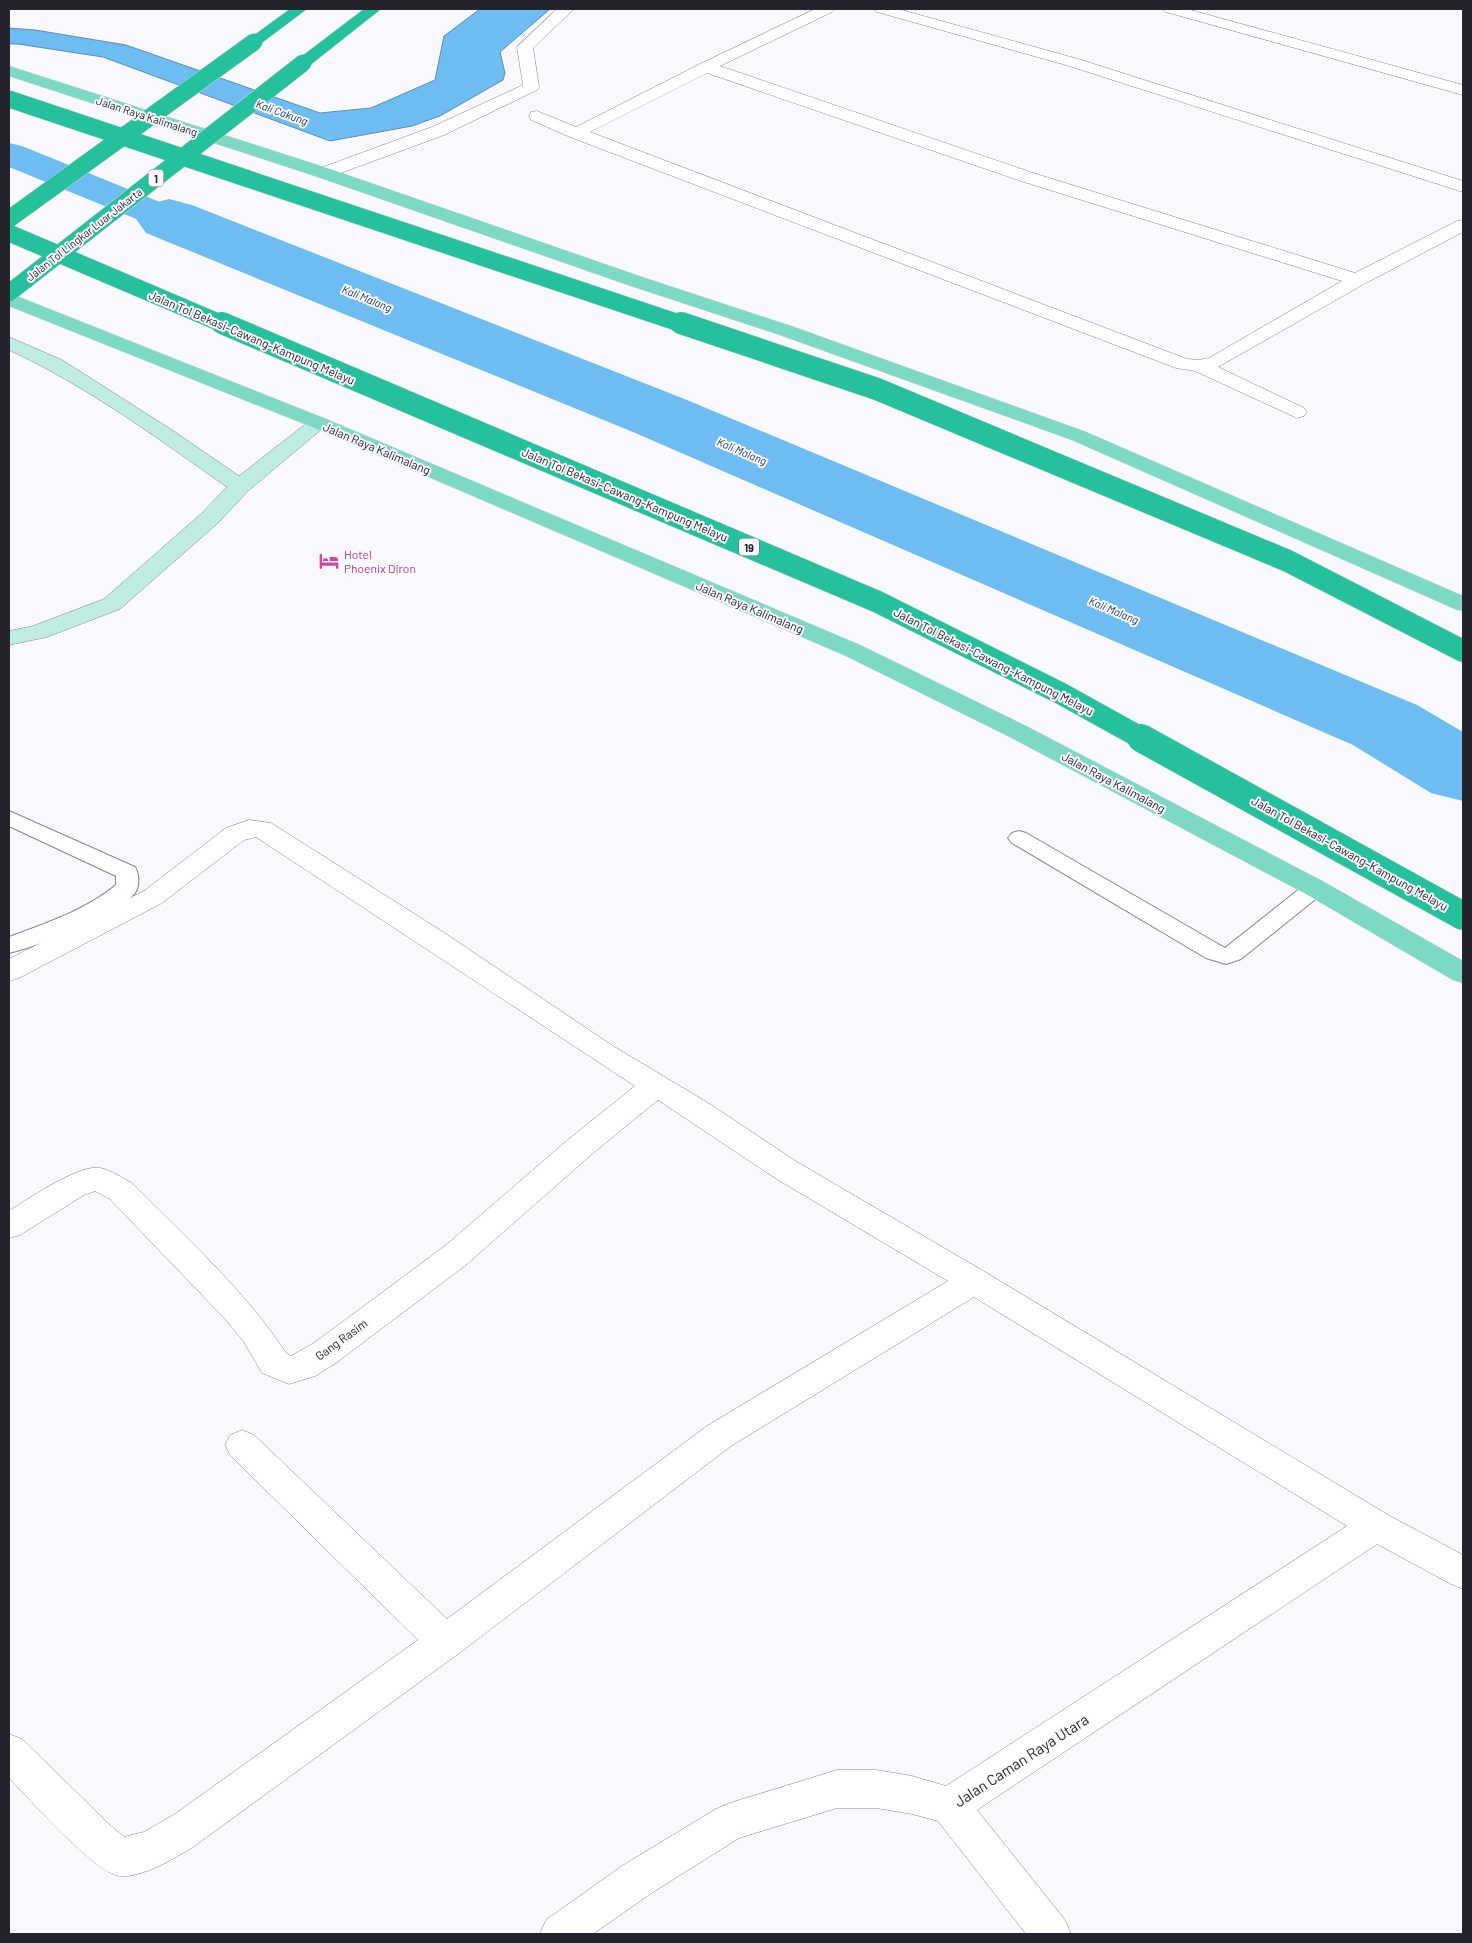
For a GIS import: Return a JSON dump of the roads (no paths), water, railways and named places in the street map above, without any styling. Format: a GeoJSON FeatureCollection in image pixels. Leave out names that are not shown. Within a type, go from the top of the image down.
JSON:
{"type":"FeatureCollection","features":[{"type":"Feature","properties":{"kind":"highway","name":"Jalan Tol Lingkar Luar Jakarta"},"geometry":{"type":"LineString","coordinates":[[9,293],[373,9]]}},
{"type":"Feature","properties":{"kind":"highway"},"geometry":{"type":"LineString","coordinates":[[9,220],[294,11]]}},
{"type":"Feature","properties":{"kind":"highway"},"geometry":{"type":"LineString","coordinates":[[9,99],[877,389],[1288,561],[1463,651]]}},
{"type":"Feature","properties":{"kind":"highway","name":"Jalan Tol Bekasi–Cawang–Kampung Melayu"},"geometry":{"type":"LineString","coordinates":[[9,233],[878,602],[1060,693],[1463,916]]}},
{"type":"Feature","properties":{"kind":"main road","name":"Jalan Raya Kalimalang"},"geometry":{"type":"LineString","coordinates":[[9,71],[324,173],[635,282],[788,331],[1079,436],[1463,604]]}},
{"type":"Feature","properties":{"kind":"main road","name":"Jalan Raya Kalimalang"},"geometry":{"type":"LineString","coordinates":[[9,299],[319,423],[852,650],[1019,732],[1314,888],[1463,973]]}},
{"type":"Feature","properties":{"kind":"street"},"geometry":{"type":"LineString","coordinates":[[324,173],[438,131],[531,88],[525,47],[566,9]]}},
{"type":"Feature","properties":{"kind":"street"},"geometry":{"type":"LineString","coordinates":[[576,133],[706,67],[827,9]]}},
{"type":"Feature","properties":{"kind":"street"},"geometry":{"type":"LineString","coordinates":[[882,9],[1072,62],[1463,187]]}},
{"type":"Feature","properties":{"kind":"street"},"geometry":{"type":"LineString","coordinates":[[1172,9],[1463,90]]}},
{"type":"Feature","properties":{"kind":"street"},"geometry":{"type":"LineString","coordinates":[[706,67],[1027,177],[1357,280]]}},
{"type":"Feature","properties":{"kind":"street"},"geometry":{"type":"LineString","coordinates":[[537,116],[576,133],[1183,364],[1199,366],[1297,412]]}},
{"type":"Feature","properties":{"kind":"street"},"geometry":{"type":"LineString","coordinates":[[1199,366],[1216,362],[1357,280],[1463,226]]}},
{"type":"Feature","properties":{"kind":"street"},"geometry":{"type":"LineString","coordinates":[[9,343],[55,364],[165,434],[240,486]]}},
{"type":"Feature","properties":{"kind":"street"},"geometry":{"type":"LineString","coordinates":[[9,638],[39,632],[112,604],[210,518],[240,486],[319,423]]}},
{"type":"Feature","properties":{"kind":"street"},"geometry":{"type":"LineString","coordinates":[[9,971],[153,897],[234,834],[249,828],[262,829],[441,944],[603,1053],[657,1085],[786,1170],[974,1280],[1130,1378],[1376,1526],[1463,1573]]}},
{"type":"Feature","properties":{"kind":"street","name":"Gang Rasim"},"geometry":{"type":"LineString","coordinates":[[9,1226],[74,1186],[98,1179],[121,1191],[237,1311],[255,1333],[274,1363],[289,1370],[303,1366],[325,1353],[456,1255],[581,1146],[657,1085]]}},
{"type":"Feature","properties":{"kind":"street"},"geometry":{"type":"LineString","coordinates":[[9,1752],[97,1840],[119,1857],[140,1855],[166,1842],[189,1827],[445,1642],[719,1436],[974,1280]]}},
{"type":"Feature","properties":{"kind":"street"},"geometry":{"type":"LineString","coordinates":[[242,1445],[445,1642]]}},
{"type":"Feature","properties":{"kind":"street","name":"Jalan Caman Raya Utara"},"geometry":{"type":"LineString","coordinates":[[560,1934],[636,1880],[730,1822],[837,1789],[885,1790],[912,1795],[950,1806],[1376,1526]]}},
{"type":"Feature","properties":{"kind":"street"},"geometry":{"type":"LineString","coordinates":[[950,1806],[1050,1934]]}},
{"type":"Feature","properties":{"kind":"lane"},"geometry":{"type":"LineString","coordinates":[[9,818],[127,872],[128,888],[116,898],[66,924],[9,945]]}},
{"type":"Feature","properties":{"kind":"lane"},"geometry":{"type":"LineString","coordinates":[[1019,838],[1214,952],[1226,956],[1233,953],[1314,888]]}},
{"type":"Feature","properties":{"kind":"water","name":"Kali Cakung"},"geometry":{"type":"Polygon","coordinates":[[[480,9],[550,9],[500,52],[505,73],[503,80],[440,116],[412,126],[330,141],[103,57],[9,44],[9,28],[35,30],[126,45],[320,113],[371,108],[435,80],[444,36],[480,9]]]}},
{"type":"Feature","properties":{"kind":"waterway","name":"Kali Malang"},"geometry":{"type":"LineString","coordinates":[[9,154],[169,219]]}},
{"type":"Feature","properties":{"kind":"waterway","name":"Kali Malang"},"geometry":{"type":"LineString","coordinates":[[169,219],[660,416],[1385,725],[1463,772]]}},
{"type":"Feature","properties":{"kind":"place","name":"Hotel Phoenix Diron"},"geometry":{"type":"Point","coordinates":[329,561]}}]}
